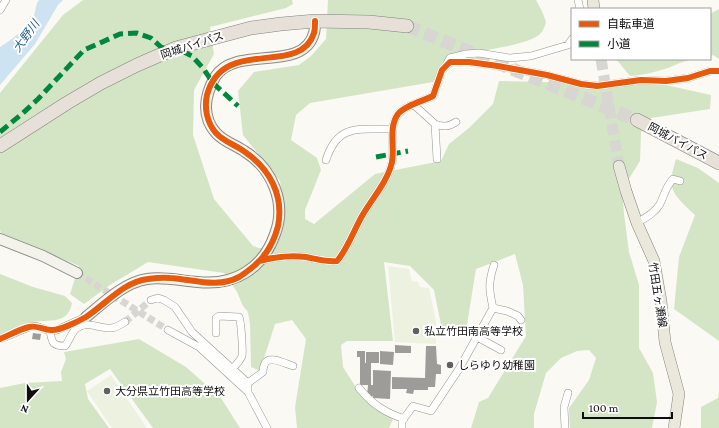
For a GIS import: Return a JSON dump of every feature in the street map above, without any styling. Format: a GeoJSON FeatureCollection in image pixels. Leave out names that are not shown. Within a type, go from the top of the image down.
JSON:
{"type":"FeatureCollection","features":[{"type":"Feature","properties":{"kind":"highway","name":"岡城バイパス"},"geometry":{"type":"LineString","coordinates":[[0,146],[101,83],[176,48],[251,28],[315,21],[369,22],[407,26]]}},
{"type":"Feature","properties":{"kind":"highway","name":"岡城バイパス"},"geometry":{"type":"LineString","coordinates":[[637,120],[719,163]]}},
{"type":"Feature","properties":{"kind":"main road","name":"竹田五ヶ瀬線"},"geometry":{"type":"LineString","coordinates":[[619,166],[637,223],[654,261],[661,300],[665,342],[679,394],[674,428]]}},
{"type":"Feature","properties":{"kind":"street"},"geometry":{"type":"LineString","coordinates":[[0,10],[6,0]]}},
{"type":"Feature","properties":{"kind":"street"},"geometry":{"type":"LineString","coordinates":[[0,339],[29,327],[36,326],[50,331],[57,330],[86,317],[127,286],[146,279],[170,278],[198,282],[223,282],[238,278],[259,261],[269,249],[276,232],[280,215],[278,194],[272,181],[259,163],[245,151],[229,143],[216,133],[208,121],[205,107],[207,94],[216,76],[230,64],[240,61],[292,54],[301,51],[309,43],[314,33],[315,21]]}},
{"type":"Feature","properties":{"kind":"street"},"geometry":{"type":"LineString","coordinates":[[447,65],[450,58],[466,54],[479,53],[510,58],[531,56],[568,45],[571,40]]}},
{"type":"Feature","properties":{"kind":"street"},"geometry":{"type":"LineString","coordinates":[[259,261],[279,257],[305,257],[329,262],[337,261],[342,255],[362,215],[382,186],[392,163],[393,129],[397,115],[404,108],[433,96],[442,70],[450,62],[458,61],[476,63],[548,75],[581,84],[597,86],[641,80],[666,81],[688,78],[710,71],[719,71]]}},
{"type":"Feature","properties":{"kind":"street"},"geometry":{"type":"LineString","coordinates":[[414,105],[435,124],[449,127],[456,122]]}},
{"type":"Feature","properties":{"kind":"street"},"geometry":{"type":"LineString","coordinates":[[435,124],[438,159]]}},
{"type":"Feature","properties":{"kind":"street"},"geometry":{"type":"LineString","coordinates":[[326,160],[330,148],[334,142],[349,130],[393,129]]}},
{"type":"Feature","properties":{"kind":"street"},"geometry":{"type":"LineString","coordinates":[[637,223],[652,213],[659,205],[670,182],[673,179],[680,181]]}},
{"type":"Feature","properties":{"kind":"street"},"geometry":{"type":"LineString","coordinates":[[0,239],[43,256],[77,273]]}},
{"type":"Feature","properties":{"kind":"street"},"geometry":{"type":"LineString","coordinates":[[402,428],[404,419],[412,406],[430,411],[433,408],[459,369],[493,308],[489,280],[494,265]]}},
{"type":"Feature","properties":{"kind":"street"},"geometry":{"type":"LineString","coordinates":[[151,300],[158,298],[174,307],[192,332],[248,383],[248,392]]}},
{"type":"Feature","properties":{"kind":"street"},"geometry":{"type":"LineString","coordinates":[[493,308],[507,311],[518,316],[521,320]]}},
{"type":"Feature","properties":{"kind":"street"},"geometry":{"type":"LineString","coordinates":[[216,333],[216,318],[219,316],[238,317],[241,320],[240,332],[243,350],[241,358],[232,369]]}},
{"type":"Feature","properties":{"kind":"street"},"geometry":{"type":"LineString","coordinates":[[50,331],[52,342],[58,346],[65,346],[69,342],[74,331],[81,326],[88,324],[110,329],[125,322]]}},
{"type":"Feature","properties":{"kind":"street"},"geometry":{"type":"LineString","coordinates":[[168,330],[199,347],[248,392],[267,428]]}},
{"type":"Feature","properties":{"kind":"street"},"geometry":{"type":"LineString","coordinates":[[477,337],[501,350]]}},
{"type":"Feature","properties":{"kind":"street"},"geometry":{"type":"LineString","coordinates":[[248,383],[263,372],[265,363],[268,360],[272,359],[293,366]]}},
{"type":"Feature","properties":{"kind":"street"},"geometry":{"type":"LineString","coordinates":[[359,388],[369,400],[378,407],[404,419]]}},
{"type":"Feature","properties":{"kind":"street"},"geometry":{"type":"LineString","coordinates":[[565,428],[564,407],[568,393]]}},
{"type":"Feature","properties":{"kind":"green space"},"geometry":{"type":"Polygon","coordinates":[[[83,0],[292,0],[293,4],[286,8],[210,27],[214,54],[194,90],[193,135],[214,199],[253,246],[259,248],[276,248],[285,212],[280,181],[243,135],[238,91],[254,72],[299,65],[311,56],[326,39],[328,0],[536,0],[546,22],[541,33],[535,38],[525,42],[469,53],[449,55],[433,82],[310,103],[296,115],[291,140],[317,158],[321,170],[305,210],[305,219],[314,224],[375,174],[441,161],[449,144],[469,128],[493,104],[499,81],[588,83],[652,82],[711,95],[710,109],[651,118],[641,132],[640,161],[622,190],[629,252],[639,285],[639,348],[653,373],[657,402],[652,428],[570,428],[569,408],[589,380],[596,358],[589,350],[577,351],[561,358],[546,373],[534,414],[534,428],[471,428],[479,402],[488,398],[526,336],[523,285],[515,254],[476,269],[465,337],[440,337],[441,325],[434,290],[410,266],[384,262],[393,341],[347,341],[341,345],[343,367],[357,389],[373,402],[396,412],[389,428],[297,428],[295,407],[306,339],[292,320],[275,324],[260,371],[251,367],[250,324],[248,312],[224,273],[148,262],[110,285],[84,304],[70,294],[79,266],[1,233],[0,93],[63,15],[83,0]]]}},
{"type":"Feature","properties":{"kind":"green space"},"geometry":{"type":"Polygon","coordinates":[[[719,9],[719,59],[713,55],[711,56],[711,13],[719,9]]]}},
{"type":"Feature","properties":{"kind":"green space"},"geometry":{"type":"Polygon","coordinates":[[[617,60],[690,60],[659,71],[630,76],[617,60]]]}},
{"type":"Feature","properties":{"kind":"green space"},"geometry":{"type":"Polygon","coordinates":[[[676,159],[698,168],[719,183],[719,341],[674,309],[679,257],[695,215],[681,202],[674,191],[672,178],[676,159]]]}},
{"type":"Feature","properties":{"kind":"green space"},"geometry":{"type":"Polygon","coordinates":[[[388,266],[409,269],[412,281],[418,282],[420,287],[429,288],[436,321],[436,344],[395,342],[388,266]]]}},
{"type":"Feature","properties":{"kind":"green space"},"geometry":{"type":"Polygon","coordinates":[[[0,274],[33,287],[65,296],[72,303],[70,311],[61,319],[25,324],[0,336],[0,274]]]}},
{"type":"Feature","properties":{"kind":"green space"},"geometry":{"type":"Polygon","coordinates":[[[139,339],[186,367],[221,398],[240,428],[153,428],[110,369],[85,384],[88,399],[109,428],[0,428],[0,388],[25,383],[62,381],[61,372],[66,359],[64,352],[139,339]]]}},
{"type":"Feature","properties":{"kind":"green space","name":"大分県立竹田高等学校"},"geometry":{"type":"Polygon","coordinates":[[[111,375],[147,428],[112,428],[87,391],[111,375]]]}},
{"type":"Feature","properties":{"kind":"green space"},"geometry":{"type":"Polygon","coordinates":[[[719,392],[719,428],[701,428],[701,407],[718,398],[719,392]]]}},
{"type":"Feature","properties":{"kind":"water","name":"大野川"},"geometry":{"type":"Polygon","coordinates":[[[39,0],[63,0],[58,5],[35,44],[0,85],[0,47],[27,26],[34,16],[39,0]]]}},
{"type":"Feature","properties":{"kind":"building"},"geometry":{"type":"Polygon","coordinates":[[[33,333],[41,334],[40,340],[32,339],[33,333]]]}},
{"type":"Feature","properties":{"kind":"building"},"geometry":{"type":"Polygon","coordinates":[[[395,345],[411,346],[411,353],[395,353],[395,345]]]}},
{"type":"Feature","properties":{"kind":"building"},"geometry":{"type":"Polygon","coordinates":[[[426,346],[436,346],[437,364],[441,365],[441,374],[436,374],[435,387],[428,387],[428,390],[414,390],[413,394],[406,393],[407,389],[392,389],[392,377],[425,378],[426,346]]]}},
{"type":"Feature","properties":{"kind":"building"},"geometry":{"type":"Polygon","coordinates":[[[357,351],[365,351],[365,363],[371,363],[371,385],[373,385],[373,370],[391,371],[390,399],[373,398],[373,396],[367,396],[368,385],[360,385],[360,357],[357,357],[357,351]]]}},
{"type":"Feature","properties":{"kind":"building"},"geometry":{"type":"Polygon","coordinates":[[[380,351],[394,352],[393,365],[380,364],[380,351]]]}},
{"type":"Feature","properties":{"kind":"building"},"geometry":{"type":"Polygon","coordinates":[[[366,352],[379,352],[379,363],[366,363],[366,352]]]}},
{"type":"Feature","properties":{"kind":"tunnel"},"geometry":{"type":"LineString","coordinates":[[407,26],[637,120]]}},
{"type":"Feature","properties":{"kind":"tunnel"},"geometry":{"type":"LineString","coordinates":[[601,60],[619,166]]}},
{"type":"Feature","properties":{"kind":"tunnel"},"geometry":{"type":"LineString","coordinates":[[77,273],[168,330]]}},
{"type":"Feature","properties":{"kind":"tunnel"},"geometry":{"type":"LineString","coordinates":[[125,322],[151,300]]}},
{"type":"Feature","properties":{"kind":"marked path"},"geometry":{"type":"LineString","coordinates":[[0,132],[38,99],[84,50],[120,34],[137,33],[151,38],[161,47],[166,49],[176,48],[192,56],[203,68],[213,83],[238,106]]}},
{"type":"Feature","properties":{"kind":"marked path"},"geometry":{"type":"LineString","coordinates":[[376,157],[408,151]]}},
{"type":"Feature","properties":{"kind":"cycle path"},"geometry":{"type":"LineString","coordinates":[[0,339],[29,327],[55,330],[69,325],[86,317],[115,294],[139,281],[165,278],[213,283],[231,281],[259,262],[269,248],[278,226],[279,204],[277,194],[273,184],[262,167],[245,152],[219,136],[210,125],[207,115],[207,95],[216,77],[228,66],[244,61],[278,57],[294,53],[306,46],[314,33],[315,21]]}},
{"type":"Feature","properties":{"kind":"cycle path"},"geometry":{"type":"LineString","coordinates":[[259,261],[276,257],[294,256],[325,261],[337,261],[390,169],[393,156],[392,131],[395,119],[401,111],[409,106],[433,96],[442,70],[450,62],[469,62],[498,66],[547,75],[581,84],[597,86],[641,80],[666,81],[688,78],[710,71],[719,71]]}},
{"type":"Feature","properties":{"kind":"place","name":"私立竹田南高等学校"},"geometry":{"type":"Point","coordinates":[416,331]}},
{"type":"Feature","properties":{"kind":"place","name":"しらゆり幼稚園"},"geometry":{"type":"Point","coordinates":[450,365]}},
{"type":"Feature","properties":{"kind":"place","name":"大分県立竹田高等学校"},"geometry":{"type":"Point","coordinates":[107,391]}}]}
